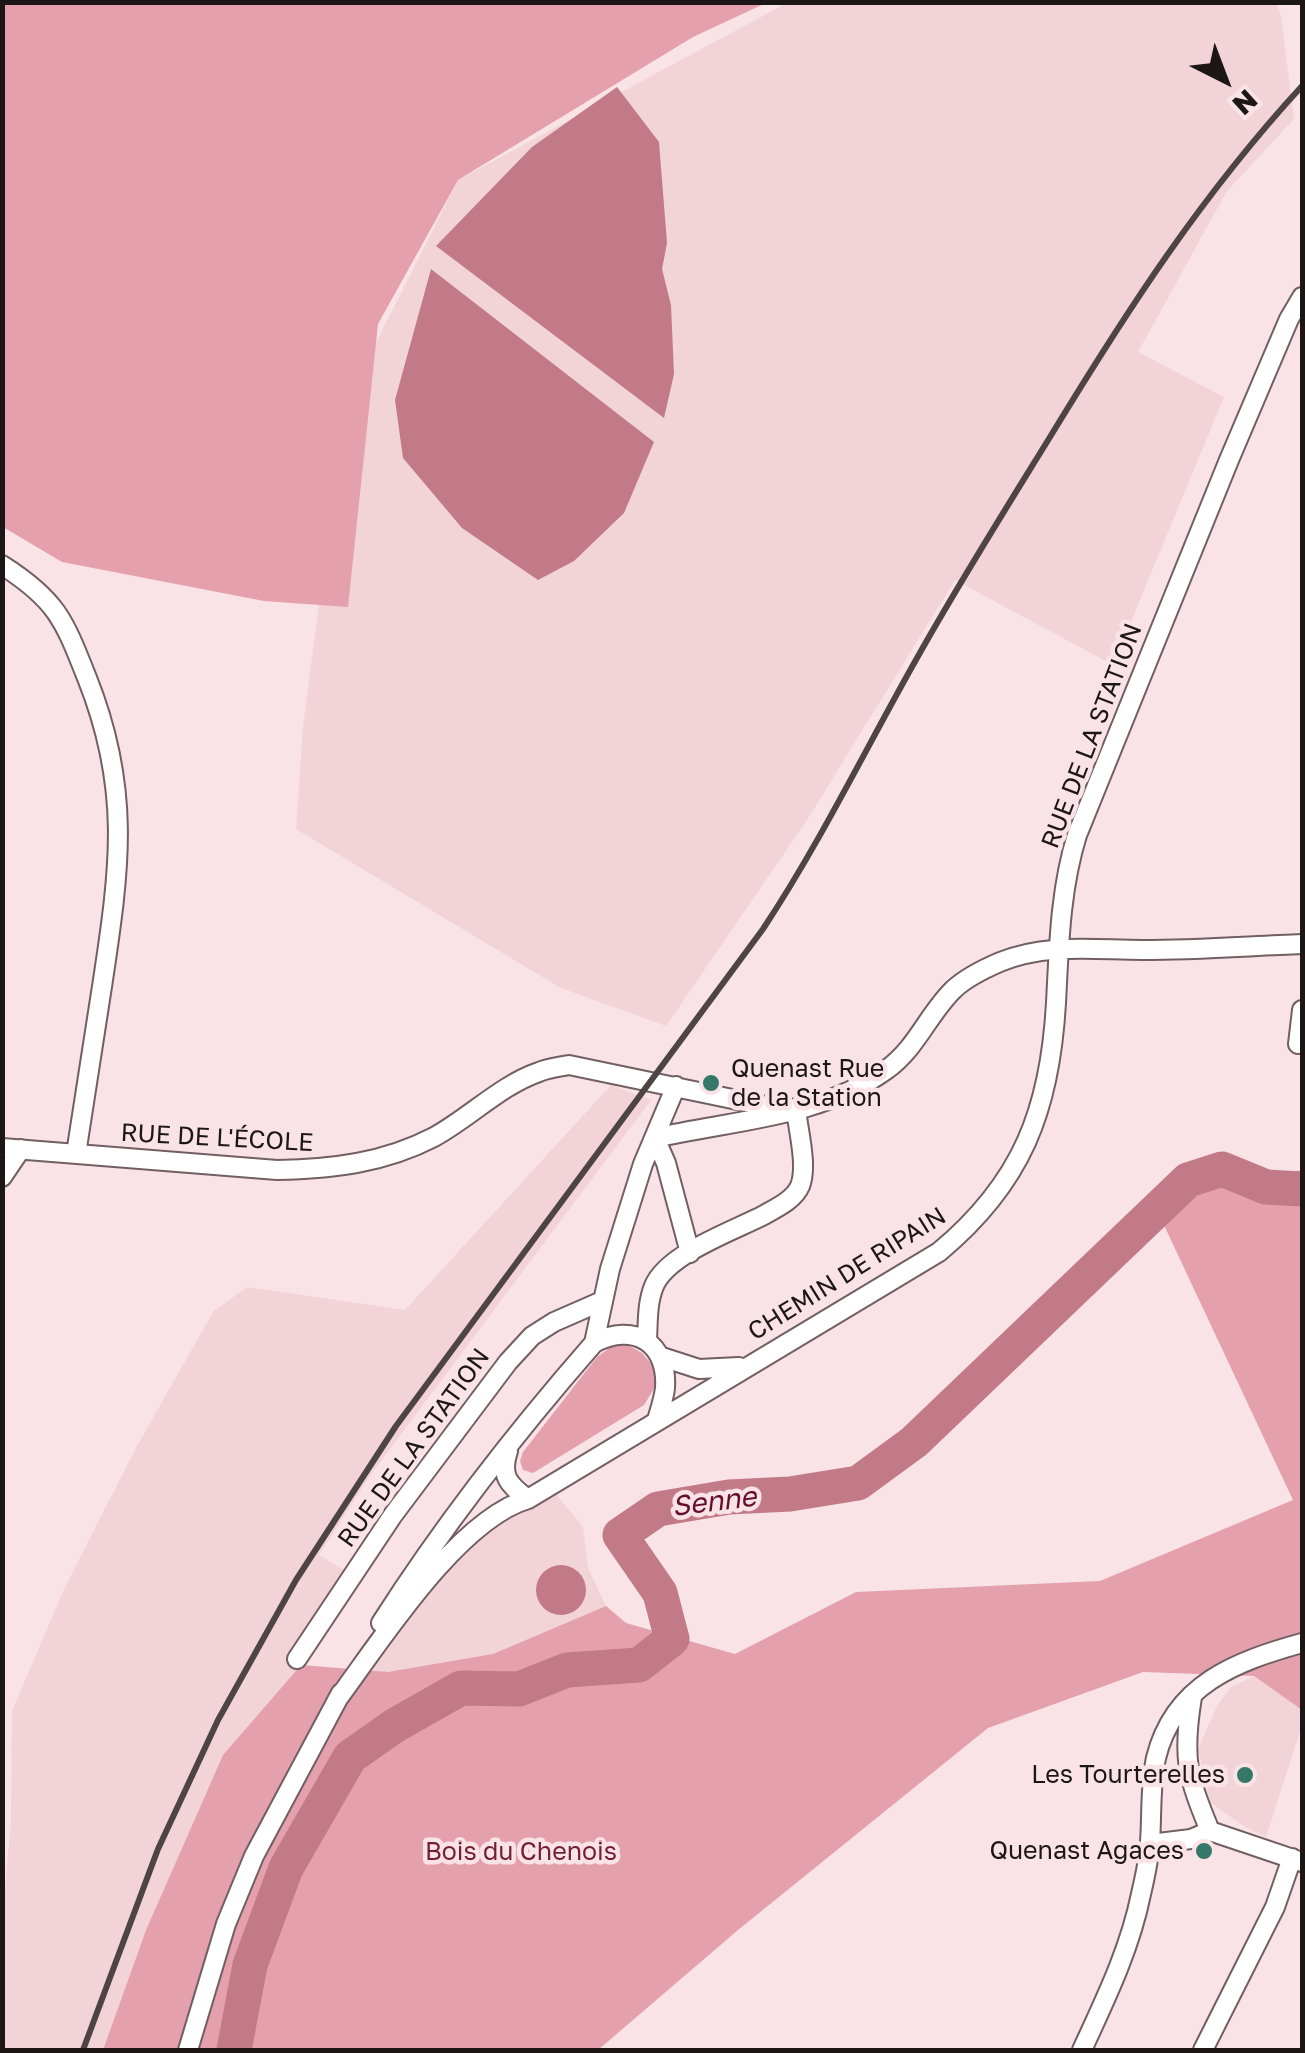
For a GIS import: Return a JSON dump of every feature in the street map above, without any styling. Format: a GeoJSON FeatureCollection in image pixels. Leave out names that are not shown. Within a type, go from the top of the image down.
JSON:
{"type":"FeatureCollection","features":[{"type":"Feature","properties":{"kind":"street","name":"RUE DE LA STATION"},"geometry":{"type":"LineString","coordinates":[[1059,948],[1065,880],[1077,835],[1229,460],[1302,297]]}},
{"type":"Feature","properties":{"kind":"street"},"geometry":{"type":"LineString","coordinates":[[2,565],[40,591],[65,622],[112,752],[118,804],[116,893],[76,1154]]}},
{"type":"Feature","properties":{"kind":"street"},"geometry":{"type":"LineString","coordinates":[[655,1138],[764,1119],[836,1097],[906,1054],[955,988],[998,963],[1029,952],[1059,948],[1143,950],[1302,944]]}},
{"type":"Feature","properties":{"kind":"street","name":"CHEMIN DE RIPAIN"},"geometry":{"type":"LineString","coordinates":[[336,1700],[447,1558],[512,1504],[528,1499],[939,1252],[964,1231],[996,1196],[1022,1154],[1043,1101],[1051,1066],[1059,948]]}},
{"type":"Feature","properties":{"kind":"street"},"geometry":{"type":"LineString","coordinates":[[1298,1044],[1302,1010]]}},
{"type":"Feature","properties":{"kind":"street","name":"RUE DE L'ÉCOLE"},"geometry":{"type":"LineString","coordinates":[[12,1148],[277,1170],[366,1162],[436,1136],[537,1072],[569,1065],[796,1109]]}},
{"type":"Feature","properties":{"kind":"street"},"geometry":{"type":"LineString","coordinates":[[657,1420],[665,1388],[662,1357],[647,1340],[618,1334],[594,1342],[638,1182],[676,1086]]}},
{"type":"Feature","properties":{"kind":"street"},"geometry":{"type":"LineString","coordinates":[[647,1340],[655,1282],[669,1266],[780,1206],[798,1192],[802,1180],[796,1109]]}},
{"type":"Feature","properties":{"kind":"street"},"geometry":{"type":"LineString","coordinates":[[655,1138],[666,1162],[690,1253]]}},
{"type":"Feature","properties":{"kind":"street"},"geometry":{"type":"LineString","coordinates":[[2,1177],[12,1148]]}},
{"type":"Feature","properties":{"kind":"street","name":"RUE DE LA STATION"},"geometry":{"type":"LineString","coordinates":[[298,1659],[394,1515],[508,1362],[532,1336],[602,1302]]}},
{"type":"Feature","properties":{"kind":"street","name":"CHEMIN DE RIPAIN"},"geometry":{"type":"LineString","coordinates":[[188,2050],[226,1924],[254,1856],[365,1648],[429,1549],[594,1342]]}},
{"type":"Feature","properties":{"kind":"street","name":"CHEMIN DE RIPAIN"},"geometry":{"type":"LineString","coordinates":[[662,1357],[699,1369],[750,1365]]}},
{"type":"Feature","properties":{"kind":"street"},"geometry":{"type":"LineString","coordinates":[[509,1446],[503,1465],[505,1479],[528,1499]]}},
{"type":"Feature","properties":{"kind":"street"},"geometry":{"type":"LineString","coordinates":[[1082,2050],[1125,1948],[1141,1898],[1150,1844],[1156,1760],[1168,1722],[1208,1681],[1232,1665],[1302,1643]]}},
{"type":"Feature","properties":{"kind":"street"},"geometry":{"type":"LineString","coordinates":[[1192,1697],[1187,1772],[1210,1831]]}},
{"type":"Feature","properties":{"kind":"street"},"geometry":{"type":"LineString","coordinates":[[1150,1844],[1191,1839],[1210,1831],[1297,1860],[1203,2050]]}},
{"type":"Feature","properties":{"kind":"shaded area"},"geometry":{"type":"Polygon","coordinates":[[[787,3],[1276,3],[1294,119],[1227,191],[1138,352],[1224,397],[1113,665],[955,580],[807,820],[666,1026],[561,988],[296,829],[303,727],[345,404],[458,180],[787,3]]]}},
{"type":"Feature","properties":{"kind":"shaded area"},"geometry":{"type":"Polygon","coordinates":[[[617,87],[659,142],[667,243],[662,269],[671,305],[674,374],[664,418],[436,246],[532,147],[617,87]]]}},
{"type":"Feature","properties":{"kind":"shaded area"},"geometry":{"type":"Polygon","coordinates":[[[431,269],[654,442],[624,513],[574,561],[538,580],[462,528],[403,458],[395,400],[431,269]]]}},
{"type":"Feature","properties":{"kind":"shaded area"},"geometry":{"type":"Polygon","coordinates":[[[611,1085],[651,1100],[369,1477],[319,1555],[349,1573],[301,1665],[223,1755],[146,1930],[103,2050],[3,2050],[2,1922],[11,1820],[12,1711],[65,1587],[136,1448],[213,1312],[247,1287],[405,1310],[611,1085]]]}},
{"type":"Feature","properties":{"kind":"shaded area"},"geometry":{"type":"Polygon","coordinates":[[[549,1486],[583,1527],[588,1568],[606,1606],[493,1654],[337,1700],[447,1558],[549,1486]]]}},
{"type":"Feature","properties":{"kind":"shaded area"},"geometry":{"type":"Polygon","coordinates":[[[561,1565],[579,1572],[586,1590],[579,1608],[561,1615],[543,1608],[536,1590],[543,1572],[561,1565]]]}},
{"type":"Feature","properties":{"kind":"shaded area","name":"Les Tourterelles"},"geometry":{"type":"Polygon","coordinates":[[[1254,1676],[1302,1710],[1302,1725],[1266,1837],[1210,1802],[1198,1749],[1217,1706],[1231,1687],[1254,1676]]]}},
{"type":"Feature","properties":{"kind":"green space"},"geometry":{"type":"Polygon","coordinates":[[[3,2],[766,3],[693,37],[458,180],[378,324],[348,607],[264,601],[62,562],[3,527],[3,2]]]}},
{"type":"Feature","properties":{"kind":"green space","name":"Bois du Chenois"},"geometry":{"type":"Polygon","coordinates":[[[1302,1170],[1302,1710],[1254,1676],[1143,1672],[988,1728],[738,1930],[598,2050],[103,2050],[146,1930],[223,1755],[301,1665],[388,1672],[493,1654],[606,1606],[626,1623],[735,1654],[856,1592],[1100,1581],[1293,1500],[1162,1221],[1203,1191],[1302,1170]]]}},
{"type":"Feature","properties":{"kind":"green space"},"geometry":{"type":"Polygon","coordinates":[[[628,1345],[655,1368],[655,1387],[644,1405],[533,1473],[523,1470],[523,1452],[597,1357],[612,1346],[628,1345]]]}},
{"type":"Feature","properties":{"kind":"waterway","name":"Senne"},"geometry":{"type":"LineString","coordinates":[[234,2050],[250,1965],[286,1868],[350,1757],[394,1726],[461,1688],[519,1689],[567,1670],[639,1665],[672,1639],[660,1593],[620,1535],[658,1509],[858,1483],[914,1442],[1188,1180],[1222,1169],[1266,1187],[1302,1189]]}},
{"type":"Feature","properties":{"kind":"railway"},"geometry":{"type":"LineString","coordinates":[[83,2050],[158,1849],[218,1720],[296,1580],[396,1426],[763,929],[949,602],[1108,344],[1198,212],[1302,86]]}},
{"type":"Feature","properties":{"kind":"place","name":"Quenast Rue de la Station"},"geometry":{"type":"Point","coordinates":[711,1083]}},
{"type":"Feature","properties":{"kind":"place","name":"Les Tourterelles"},"geometry":{"type":"Point","coordinates":[1245,1775]}},
{"type":"Feature","properties":{"kind":"place","name":"Quenast Agaces"},"geometry":{"type":"Point","coordinates":[1204,1851]}}]}
